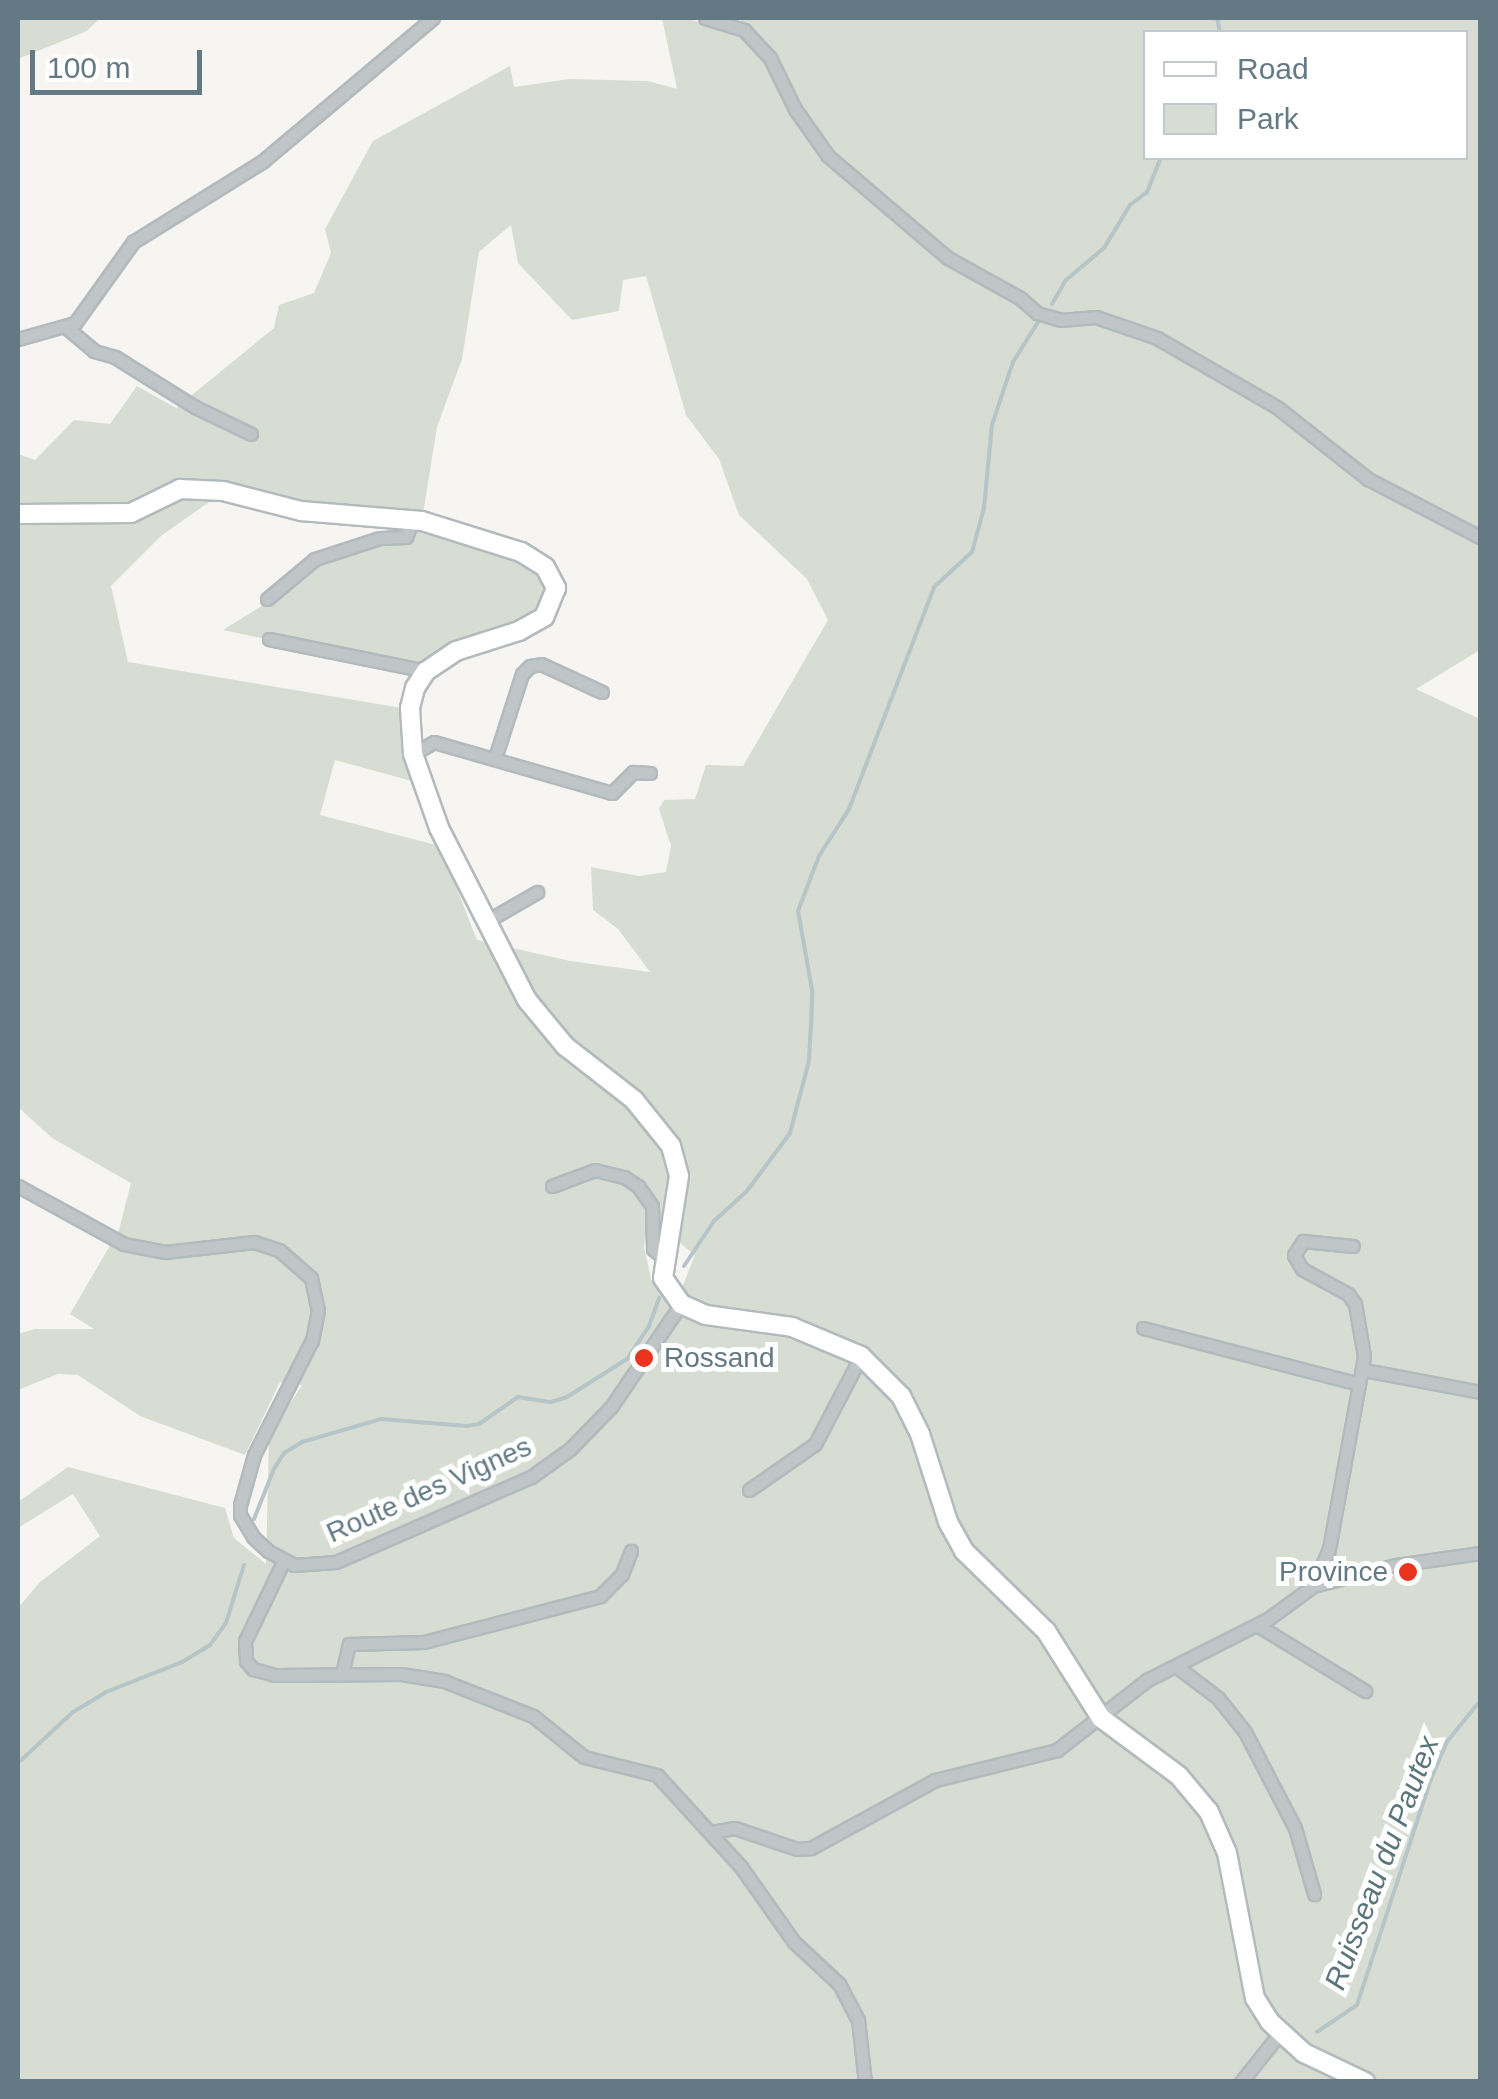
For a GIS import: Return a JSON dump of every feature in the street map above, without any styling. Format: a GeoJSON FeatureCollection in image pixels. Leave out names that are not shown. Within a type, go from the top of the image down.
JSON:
{"type":"FeatureCollection","features":[{"type":"Feature","properties":{"kind":"street"},"geometry":{"type":"LineString","coordinates":[[18,339],[66,328],[94,301],[132,242],[263,161],[433,18]]}},
{"type":"Feature","properties":{"kind":"street"},"geometry":{"type":"LineString","coordinates":[[705,18],[744,30],[770,58],[795,108],[828,156],[948,258],[1020,298],[1037,313],[1060,320],[1096,316],[1157,338],[1278,408],[1368,480],[1480,536]]}},
{"type":"Feature","properties":{"kind":"street"},"geometry":{"type":"LineString","coordinates":[[66,328],[94,351],[115,357],[195,407],[252,434]]}},
{"type":"Feature","properties":{"kind":"street"},"geometry":{"type":"LineString","coordinates":[[18,514],[131,513],[180,489],[223,490],[301,511],[413,519],[532,557],[552,576],[556,588],[551,608],[533,626],[456,651],[426,671],[415,688],[410,708],[413,754],[440,828],[518,984],[542,1020],[583,1062],[634,1100],[671,1146],[679,1176],[663,1278],[681,1304],[706,1314],[792,1327],[861,1356],[901,1396],[920,1434],[948,1522],[964,1551],[1046,1631],[1101,1718],[1179,1776],[1209,1812],[1227,1853],[1255,1998],[1279,2034],[1304,2053],[1365,2082]]}},
{"type":"Feature","properties":{"kind":"street"},"geometry":{"type":"LineString","coordinates":[[267,599],[305,564],[380,538],[406,536],[413,519]]}},
{"type":"Feature","properties":{"kind":"street"},"geometry":{"type":"LineString","coordinates":[[269,639],[426,671]]}},
{"type":"Feature","properties":{"kind":"street"},"geometry":{"type":"LineString","coordinates":[[495,758],[522,674],[530,666],[540,664],[602,692]]}},
{"type":"Feature","properties":{"kind":"street"},"geometry":{"type":"LineString","coordinates":[[413,754],[434,742],[612,793],[633,772],[650,773]]}},
{"type":"Feature","properties":{"kind":"street"},"geometry":{"type":"LineString","coordinates":[[487,921],[537,892]]}},
{"type":"Feature","properties":{"kind":"street"},"geometry":{"type":"LineString","coordinates":[[552,1186],[594,1170],[624,1176],[638,1186],[652,1206],[652,1249],[664,1258]]}},
{"type":"Feature","properties":{"kind":"street"},"geometry":{"type":"LineString","coordinates":[[18,1186],[124,1244],[165,1252],[254,1242],[279,1250],[311,1278],[317,1323],[254,1455],[240,1505],[240,1516],[253,1536],[284,1560],[245,1641],[246,1661],[253,1668],[275,1675],[424,1677],[533,1716],[584,1758],[658,1774],[712,1832],[794,1942],[828,1972],[849,2001],[858,2020],[865,2082]]}},
{"type":"Feature","properties":{"kind":"street"},"geometry":{"type":"LineString","coordinates":[[1314,1586],[1328,1548],[1364,1370],[1355,1304],[1348,1294],[1302,1270],[1294,1254],[1304,1241],[1353,1246]]}},
{"type":"Feature","properties":{"kind":"street","name":"Route des Vignes"},"geometry":{"type":"LineString","coordinates":[[284,1560],[318,1567],[336,1562],[531,1478],[570,1449],[612,1406],[681,1304]]}},
{"type":"Feature","properties":{"kind":"street"},"geometry":{"type":"LineString","coordinates":[[1143,1328],[1359,1384]]}},
{"type":"Feature","properties":{"kind":"street"},"geometry":{"type":"LineString","coordinates":[[749,1490],[814,1444],[861,1356]]}},
{"type":"Feature","properties":{"kind":"street"},"geometry":{"type":"LineString","coordinates":[[1364,1370],[1480,1392]]}},
{"type":"Feature","properties":{"kind":"street"},"geometry":{"type":"LineString","coordinates":[[342,1674],[349,1644],[424,1642],[600,1596],[613,1586],[632,1551]]}},
{"type":"Feature","properties":{"kind":"street"},"geometry":{"type":"LineString","coordinates":[[712,1832],[735,1828],[797,1849],[810,1848],[936,1780],[1057,1750],[1147,1680],[1257,1625],[1314,1586],[1396,1565],[1480,1553]]}},
{"type":"Feature","properties":{"kind":"street"},"geometry":{"type":"LineString","coordinates":[[1257,1625],[1366,1691]]}},
{"type":"Feature","properties":{"kind":"street"},"geometry":{"type":"LineString","coordinates":[[1176,1666],[1218,1698],[1245,1732],[1295,1828],[1314,1894]]}},
{"type":"Feature","properties":{"kind":"street"},"geometry":{"type":"LineString","coordinates":[[1240,2082],[1279,2034]]}},
{"type":"Feature","properties":{"kind":"green space"},"geometry":{"type":"Polygon","coordinates":[[[18,18],[100,18],[87,31],[18,59],[18,18]]]}},
{"type":"Feature","properties":{"kind":"green space"},"geometry":{"type":"Polygon","coordinates":[[[662,18],[685,18],[736,33],[742,18],[1480,18],[1480,650],[1416,689],[1480,719],[1480,2081],[18,2081],[18,1608],[40,1582],[100,1536],[73,1494],[18,1528],[18,1502],[68,1467],[225,1508],[234,1538],[266,1564],[269,1436],[302,1385],[280,1382],[245,1455],[140,1416],[78,1375],[58,1374],[18,1390],[18,1334],[35,1329],[94,1329],[70,1314],[119,1230],[131,1183],[52,1138],[18,1107],[18,454],[35,460],[74,420],[110,424],[137,386],[176,408],[274,328],[279,305],[314,293],[331,253],[325,229],[373,141],[510,66],[514,87],[569,79],[648,81],[677,89],[662,18]],[[511,225],[479,252],[462,359],[437,427],[422,520],[545,567],[551,608],[411,670],[223,630],[278,596],[305,566],[394,533],[398,517],[216,497],[161,536],[111,586],[128,662],[402,708],[402,745],[412,781],[335,760],[320,815],[440,846],[477,940],[570,961],[650,972],[618,929],[593,910],[591,867],[639,876],[666,872],[671,846],[659,809],[664,800],[695,799],[706,765],[743,766],[828,620],[807,579],[739,515],[719,459],[686,415],[646,276],[623,280],[619,311],[572,320],[518,263],[511,225]],[[647,1217],[644,1247],[651,1279],[673,1310],[695,1255],[647,1217]]]}},
{"type":"Feature","properties":{"kind":"waterway"},"geometry":{"type":"LineString","coordinates":[[1217,18],[1220,30]]}},
{"type":"Feature","properties":{"kind":"waterway"},"geometry":{"type":"LineString","coordinates":[[1052,304],[1066,280],[1104,248],[1130,205],[1147,192],[1160,160]]}},
{"type":"Feature","properties":{"kind":"waterway"},"geometry":{"type":"LineString","coordinates":[[684,1266],[714,1221],[747,1191],[790,1133],[809,1061],[811,1028],[812,990],[798,911],[819,856],[849,809],[934,587],[972,552],[984,508],[992,425],[1013,362],[1038,322]]}},
{"type":"Feature","properties":{"kind":"waterway"},"geometry":{"type":"LineString","coordinates":[[254,1519],[274,1469],[284,1453],[302,1442],[381,1419],[479,1424],[518,1397],[551,1402],[567,1397],[627,1359],[649,1326],[659,1298]]}},
{"type":"Feature","properties":{"kind":"waterway"},"geometry":{"type":"LineString","coordinates":[[18,1763],[73,1712],[106,1692],[182,1662],[210,1645],[226,1623],[244,1565]]}},
{"type":"Feature","properties":{"kind":"waterway","name":"Ruisseau du Pautex"},"geometry":{"type":"LineString","coordinates":[[1317,2032],[1357,2005],[1431,1779],[1446,1743],[1480,1701]]}},
{"type":"Feature","properties":{"kind":"place","name":"Rossand"},"geometry":{"type":"Point","coordinates":[644,1358]}},
{"type":"Feature","properties":{"kind":"place","name":"Province"},"geometry":{"type":"Point","coordinates":[1408,1572]}}]}
